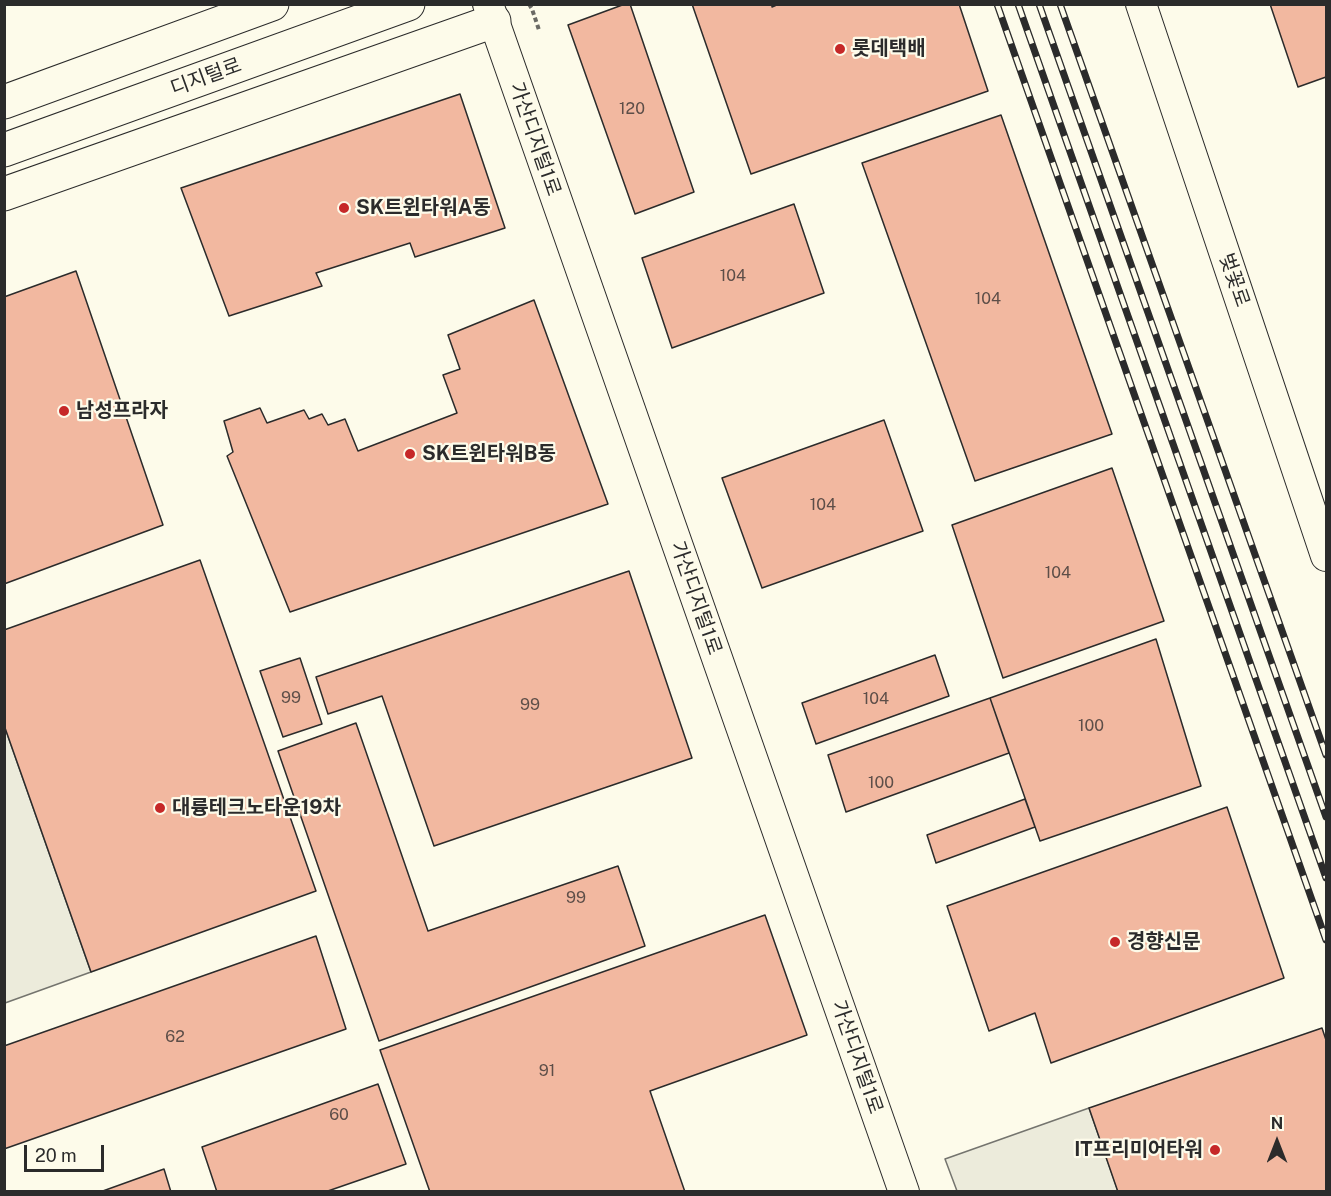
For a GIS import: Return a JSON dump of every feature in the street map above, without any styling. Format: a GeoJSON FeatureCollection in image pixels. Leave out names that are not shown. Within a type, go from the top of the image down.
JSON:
{"type":"FeatureCollection","features":[{"type":"Feature","properties":{"kind":"main road"},"geometry":{"type":"LineString","coordinates":[[4,102],[272,4]]}},
{"type":"Feature","properties":{"kind":"main road","name":"디지털로"},"geometry":{"type":"LineString","coordinates":[[4,150],[408,4]]}},
{"type":"Feature","properties":{"kind":"main road"},"geometry":{"type":"LineString","coordinates":[[4,194],[491,13]]}},
{"type":"Feature","properties":{"kind":"street","name":"벚꽃로"},"geometry":{"type":"LineString","coordinates":[[1141,4],[1326,556]]}},
{"type":"Feature","properties":{"kind":"street","name":"가산디지털1로"},"geometry":{"type":"LineString","coordinates":[[491,13],[904,1191]]}},
{"type":"Feature","properties":{"kind":"path"},"geometry":{"type":"LineString","coordinates":[[529,4],[539,30]]}},
{"type":"Feature","properties":{"kind":"shaded area"},"geometry":{"type":"Polygon","coordinates":[[[4,725],[91,972],[5,1003],[4,1003],[4,725]]]}},
{"type":"Feature","properties":{"kind":"shaded area"},"geometry":{"type":"Polygon","coordinates":[[[1089,1108],[1118,1191],[957,1191],[945,1159],[1089,1108]]]}},
{"type":"Feature","properties":{"kind":"building"},"geometry":{"type":"Polygon","coordinates":[[[630,4],[694,192],[635,214],[568,25],[630,4]]]}},
{"type":"Feature","properties":{"kind":"building","name":"롯데택배"},"geometry":{"type":"Polygon","coordinates":[[[692,4],[772,4],[772,7],[779,4],[959,4],[988,91],[751,174],[692,4]]]}},
{"type":"Feature","properties":{"kind":"building"},"geometry":{"type":"Polygon","coordinates":[[[1270,4],[1326,4],[1326,77],[1298,87],[1270,4]]]}},
{"type":"Feature","properties":{"kind":"building","name":"SK트윈타워A동"},"geometry":{"type":"Polygon","coordinates":[[[460,94],[505,228],[415,257],[410,243],[316,273],[322,286],[229,316],[181,188],[460,94]]]}},
{"type":"Feature","properties":{"kind":"building"},"geometry":{"type":"Polygon","coordinates":[[[1001,115],[1112,434],[975,481],[862,163],[1001,115]]]}},
{"type":"Feature","properties":{"kind":"building"},"geometry":{"type":"Polygon","coordinates":[[[794,204],[824,293],[672,348],[642,258],[794,204]]]}},
{"type":"Feature","properties":{"kind":"building","name":"남성프라자"},"geometry":{"type":"Polygon","coordinates":[[[76,271],[163,525],[4,584],[4,297],[76,271]]]}},
{"type":"Feature","properties":{"kind":"building","name":"SK트윈타워B동"},"geometry":{"type":"Polygon","coordinates":[[[534,300],[608,504],[290,612],[227,456],[233,452],[224,421],[260,408],[267,423],[304,410],[309,419],[322,414],[328,425],[345,419],[358,451],[457,413],[443,375],[460,369],[448,335],[534,300]]]}},
{"type":"Feature","properties":{"kind":"building"},"geometry":{"type":"Polygon","coordinates":[[[884,420],[923,531],[762,588],[722,478],[884,420]]]}},
{"type":"Feature","properties":{"kind":"building"},"geometry":{"type":"Polygon","coordinates":[[[1112,468],[1164,621],[1003,678],[952,525],[1112,468]]]}},
{"type":"Feature","properties":{"kind":"building","name":"대륭테크노타운19차"},"geometry":{"type":"Polygon","coordinates":[[[200,560],[316,891],[91,972],[4,725],[4,630],[200,560]]]}},
{"type":"Feature","properties":{"kind":"building"},"geometry":{"type":"Polygon","coordinates":[[[629,571],[692,758],[434,846],[382,696],[328,714],[316,677],[629,571]]]}},
{"type":"Feature","properties":{"kind":"building"},"geometry":{"type":"Polygon","coordinates":[[[1156,639],[1201,786],[1040,841],[990,698],[1156,639]]]}},
{"type":"Feature","properties":{"kind":"building"},"geometry":{"type":"Polygon","coordinates":[[[935,655],[949,696],[816,744],[802,703],[935,655]]]}},
{"type":"Feature","properties":{"kind":"building"},"geometry":{"type":"Polygon","coordinates":[[[300,658],[322,724],[283,737],[260,671],[300,658]]]}},
{"type":"Feature","properties":{"kind":"building"},"geometry":{"type":"Polygon","coordinates":[[[990,698],[1009,753],[846,812],[828,755],[990,698]]]}},
{"type":"Feature","properties":{"kind":"building"},"geometry":{"type":"Polygon","coordinates":[[[356,723],[428,931],[618,866],[645,946],[379,1041],[278,751],[356,723]]]}},
{"type":"Feature","properties":{"kind":"building"},"geometry":{"type":"Polygon","coordinates":[[[1025,799],[1035,827],[936,863],[927,835],[1025,799]]]}},
{"type":"Feature","properties":{"kind":"building","name":"경향신문"},"geometry":{"type":"Polygon","coordinates":[[[1227,807],[1284,978],[1051,1063],[1035,1013],[989,1031],[947,906],[1227,807]]]}},
{"type":"Feature","properties":{"kind":"building"},"geometry":{"type":"Polygon","coordinates":[[[765,915],[807,1035],[650,1091],[685,1192],[430,1192],[380,1050],[765,915]]]}},
{"type":"Feature","properties":{"kind":"building"},"geometry":{"type":"Polygon","coordinates":[[[316,936],[346,1029],[4,1149],[4,1046],[316,936]]]}},
{"type":"Feature","properties":{"kind":"building","name":"IT프리미어타워"},"geometry":{"type":"Polygon","coordinates":[[[1322,1028],[1326,1040],[1326,1192],[1118,1192],[1089,1108],[1322,1028]]]}},
{"type":"Feature","properties":{"kind":"building"},"geometry":{"type":"Polygon","coordinates":[[[378,1084],[406,1164],[325,1192],[217,1192],[202,1147],[378,1084]]]}},
{"type":"Feature","properties":{"kind":"building"},"geometry":{"type":"Polygon","coordinates":[[[164,1169],[171,1192],[100,1192],[164,1169]]]}},
{"type":"Feature","properties":{"kind":"railway"},"geometry":{"type":"LineString","coordinates":[[997,4],[1326,940]]}},
{"type":"Feature","properties":{"kind":"railway"},"geometry":{"type":"LineString","coordinates":[[1018,4],[1326,878]]}},
{"type":"Feature","properties":{"kind":"railway"},"geometry":{"type":"LineString","coordinates":[[1039,4],[1326,817]]}},
{"type":"Feature","properties":{"kind":"railway"},"geometry":{"type":"LineString","coordinates":[[1060,4],[1326,755]]}},
{"type":"Feature","properties":{"kind":"place","name":"롯데택배"},"geometry":{"type":"Point","coordinates":[840,49]}},
{"type":"Feature","properties":{"kind":"place","name":"SK트윈타워A동"},"geometry":{"type":"Point","coordinates":[344,208]}},
{"type":"Feature","properties":{"kind":"place","name":"남성프라자"},"geometry":{"type":"Point","coordinates":[64,411]}},
{"type":"Feature","properties":{"kind":"place","name":"SK트윈타워B동"},"geometry":{"type":"Point","coordinates":[410,454]}},
{"type":"Feature","properties":{"kind":"place","name":"대륭테크노타운19차"},"geometry":{"type":"Point","coordinates":[160,808]}},
{"type":"Feature","properties":{"kind":"place","name":"경향신문"},"geometry":{"type":"Point","coordinates":[1115,942]}},
{"type":"Feature","properties":{"kind":"place","name":"IT프리미어타워"},"geometry":{"type":"Point","coordinates":[1215,1150]}}]}
